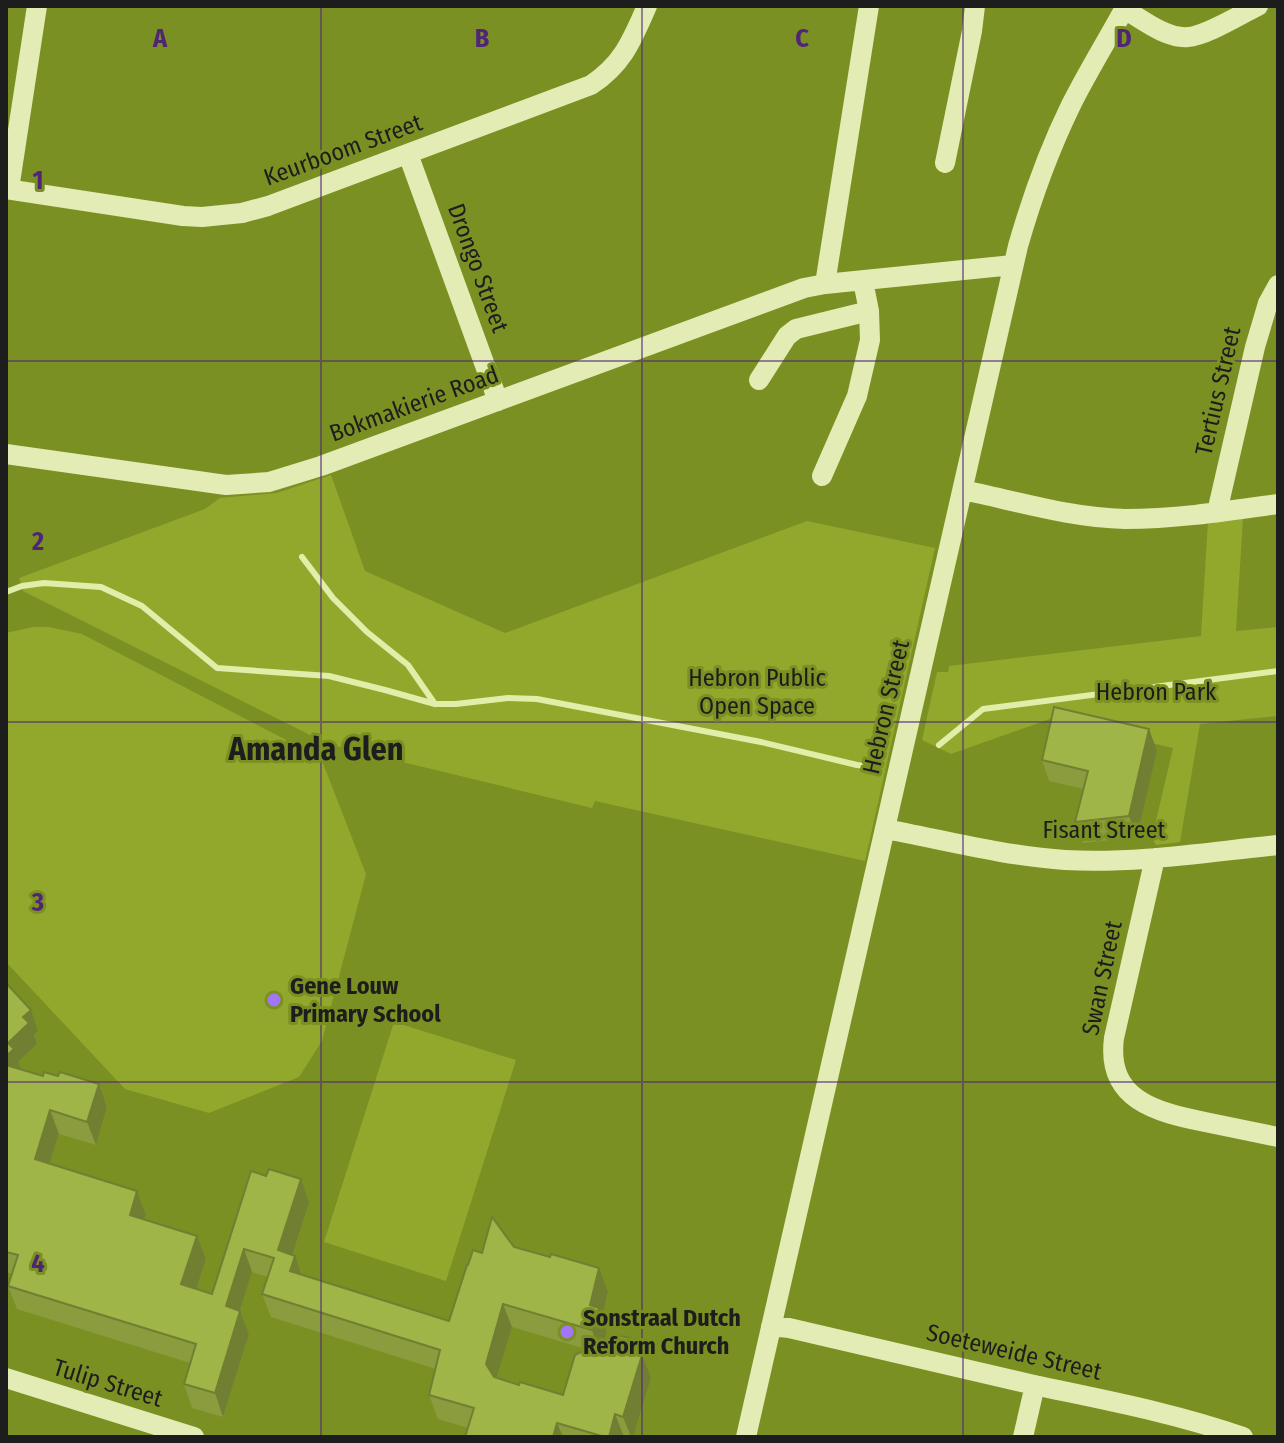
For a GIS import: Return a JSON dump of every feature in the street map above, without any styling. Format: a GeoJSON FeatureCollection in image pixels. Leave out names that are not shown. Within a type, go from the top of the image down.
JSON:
{"type":"FeatureCollection","features":[{"type":"Feature","properties":{"kind":"street"},"geometry":{"type":"LineString","coordinates":[[8,189],[37,6]]}},
{"type":"Feature","properties":{"kind":"street","name":"Keurboom Street"},"geometry":{"type":"LineString","coordinates":[[8,189],[183,216],[220,216],[268,206],[591,85],[610,71],[625,53],[647,6]]}},
{"type":"Feature","properties":{"kind":"street"},"geometry":{"type":"LineString","coordinates":[[825,284],[869,6]]}},
{"type":"Feature","properties":{"kind":"street"},"geometry":{"type":"LineString","coordinates":[[945,163],[975,6]]}},
{"type":"Feature","properties":{"kind":"street"},"geometry":{"type":"LineString","coordinates":[[1125,7],[1166,32],[1186,38],[1258,6]]}},
{"type":"Feature","properties":{"kind":"street","name":"Hebron Street"},"geometry":{"type":"LineString","coordinates":[[746,1437],[1013,265],[1026,216],[1051,149],[1071,105],[1125,7]]}},
{"type":"Feature","properties":{"kind":"street","name":"Drongo Street"},"geometry":{"type":"LineString","coordinates":[[408,154],[498,401]]}},
{"type":"Feature","properties":{"kind":"street","name":"Bokmakierie Road"},"geometry":{"type":"LineString","coordinates":[[6,454],[210,484],[247,484],[290,477],[804,288],[1013,265]]}},
{"type":"Feature","properties":{"kind":"street"},"geometry":{"type":"LineString","coordinates":[[822,476],[857,396],[870,340],[869,311],[863,281]]}},
{"type":"Feature","properties":{"kind":"street","name":"Tertius Street"},"geometry":{"type":"LineString","coordinates":[[1217,512],[1255,347],[1268,303],[1278,285]]}},
{"type":"Feature","properties":{"kind":"street"},"geometry":{"type":"LineString","coordinates":[[759,380],[791,332],[802,326],[869,311]]}},
{"type":"Feature","properties":{"kind":"street"},"geometry":{"type":"LineString","coordinates":[[963,490],[1037,506],[1124,519],[1278,504]]}},
{"type":"Feature","properties":{"kind":"street","name":"Fisant Street"},"geometry":{"type":"LineString","coordinates":[[885,829],[1032,857],[1067,860],[1155,858],[1278,845]]}},
{"type":"Feature","properties":{"kind":"street","name":"Swan Street"},"geometry":{"type":"LineString","coordinates":[[1155,858],[1114,1038],[1113,1059],[1119,1079],[1133,1097],[1152,1109],[1278,1137]]}},
{"type":"Feature","properties":{"kind":"street","name":"Soeteweide Street"},"geometry":{"type":"LineString","coordinates":[[771,1326],[1161,1412],[1243,1437]]}},
{"type":"Feature","properties":{"kind":"street","name":"Tulip Street"},"geometry":{"type":"LineString","coordinates":[[6,1378],[194,1437]]}},
{"type":"Feature","properties":{"kind":"street"},"geometry":{"type":"LineString","coordinates":[[1023,1437],[1035,1385]]}},
{"type":"Feature","properties":{"kind":"green space","name":"Hebron Public Open Space"},"geometry":{"type":"Polygon","coordinates":[[[331,475],[365,571],[505,633],[807,521],[935,548],[865,861],[595,801],[592,808],[328,744],[23,591],[19,578],[205,509],[220,498],[277,493],[331,475]]]}},
{"type":"Feature","properties":{"kind":"green space","name":"Hebron Park"},"geometry":{"type":"Polygon","coordinates":[[[1243,518],[1236,631],[1278,627],[1278,716],[1200,724],[1180,842],[1156,845],[1152,838],[1173,748],[1050,719],[951,754],[922,740],[937,672],[948,672],[949,666],[1201,636],[1208,521],[1243,518]]]}},
{"type":"Feature","properties":{"kind":"green space"},"geometry":{"type":"Polygon","coordinates":[[[33,627],[82,634],[321,758],[366,874],[322,1041],[299,1077],[209,1113],[125,1089],[6,962],[6,633],[33,627]]]}},
{"type":"Feature","properties":{"kind":"green space"},"geometry":{"type":"Polygon","coordinates":[[[394,1022],[516,1060],[446,1281],[324,1242],[394,1022]]]}},
{"type":"Feature","properties":{"kind":"building"},"geometry":{"type":"Polygon","coordinates":[[[1054,707],[1149,729],[1129,816],[1075,822],[1088,771],[1042,760],[1054,707]]]}},
{"type":"Feature","properties":{"kind":"building"},"geometry":{"type":"Polygon","coordinates":[[[6,983],[31,1010],[23,1017],[29,1023],[8,1043],[14,1049],[6,1056],[6,983]]]}},
{"type":"Feature","properties":{"kind":"building"},"geometry":{"type":"Polygon","coordinates":[[[6,1065],[43,1076],[44,1072],[58,1076],[60,1072],[99,1084],[87,1122],[50,1110],[35,1159],[137,1191],[130,1215],[197,1236],[181,1284],[212,1294],[251,1171],[266,1176],[269,1169],[301,1179],[278,1250],[295,1256],[290,1271],[449,1321],[473,1250],[482,1253],[492,1217],[514,1247],[599,1268],[590,1305],[599,1308],[592,1330],[503,1304],[486,1364],[494,1377],[563,1395],[575,1355],[616,1335],[629,1338],[626,1350],[642,1355],[623,1417],[615,1414],[609,1437],[557,1423],[553,1437],[465,1437],[474,1408],[429,1395],[440,1350],[262,1294],[274,1258],[244,1249],[226,1306],[240,1311],[215,1393],[184,1384],[196,1344],[8,1286],[18,1255],[6,1252],[6,1065]]]}},
{"type":"Feature","properties":{"kind":"waterway"},"geometry":{"type":"LineString","coordinates":[[302,557],[333,598],[367,632],[408,665],[435,704]]}},
{"type":"Feature","properties":{"kind":"waterway"},"geometry":{"type":"LineString","coordinates":[[6,592],[44,583],[101,587],[142,606],[217,668],[329,676],[435,704],[508,698],[537,699],[874,767]]}},
{"type":"Feature","properties":{"kind":"waterway"},"geometry":{"type":"LineString","coordinates":[[939,745],[983,709],[1278,671]]}},
{"type":"Feature","properties":{"kind":"place","name":"Gene Louw Primary School"},"geometry":{"type":"Point","coordinates":[274,1000]}},
{"type":"Feature","properties":{"kind":"place","name":"Sonstraal Dutch Reform Church"},"geometry":{"type":"Point","coordinates":[567,1332]}},
{"type":"Feature","properties":{"kind":"district","name":"Amanda Glen"},"geometry":{"type":"Point","coordinates":[316,749]}}]}
